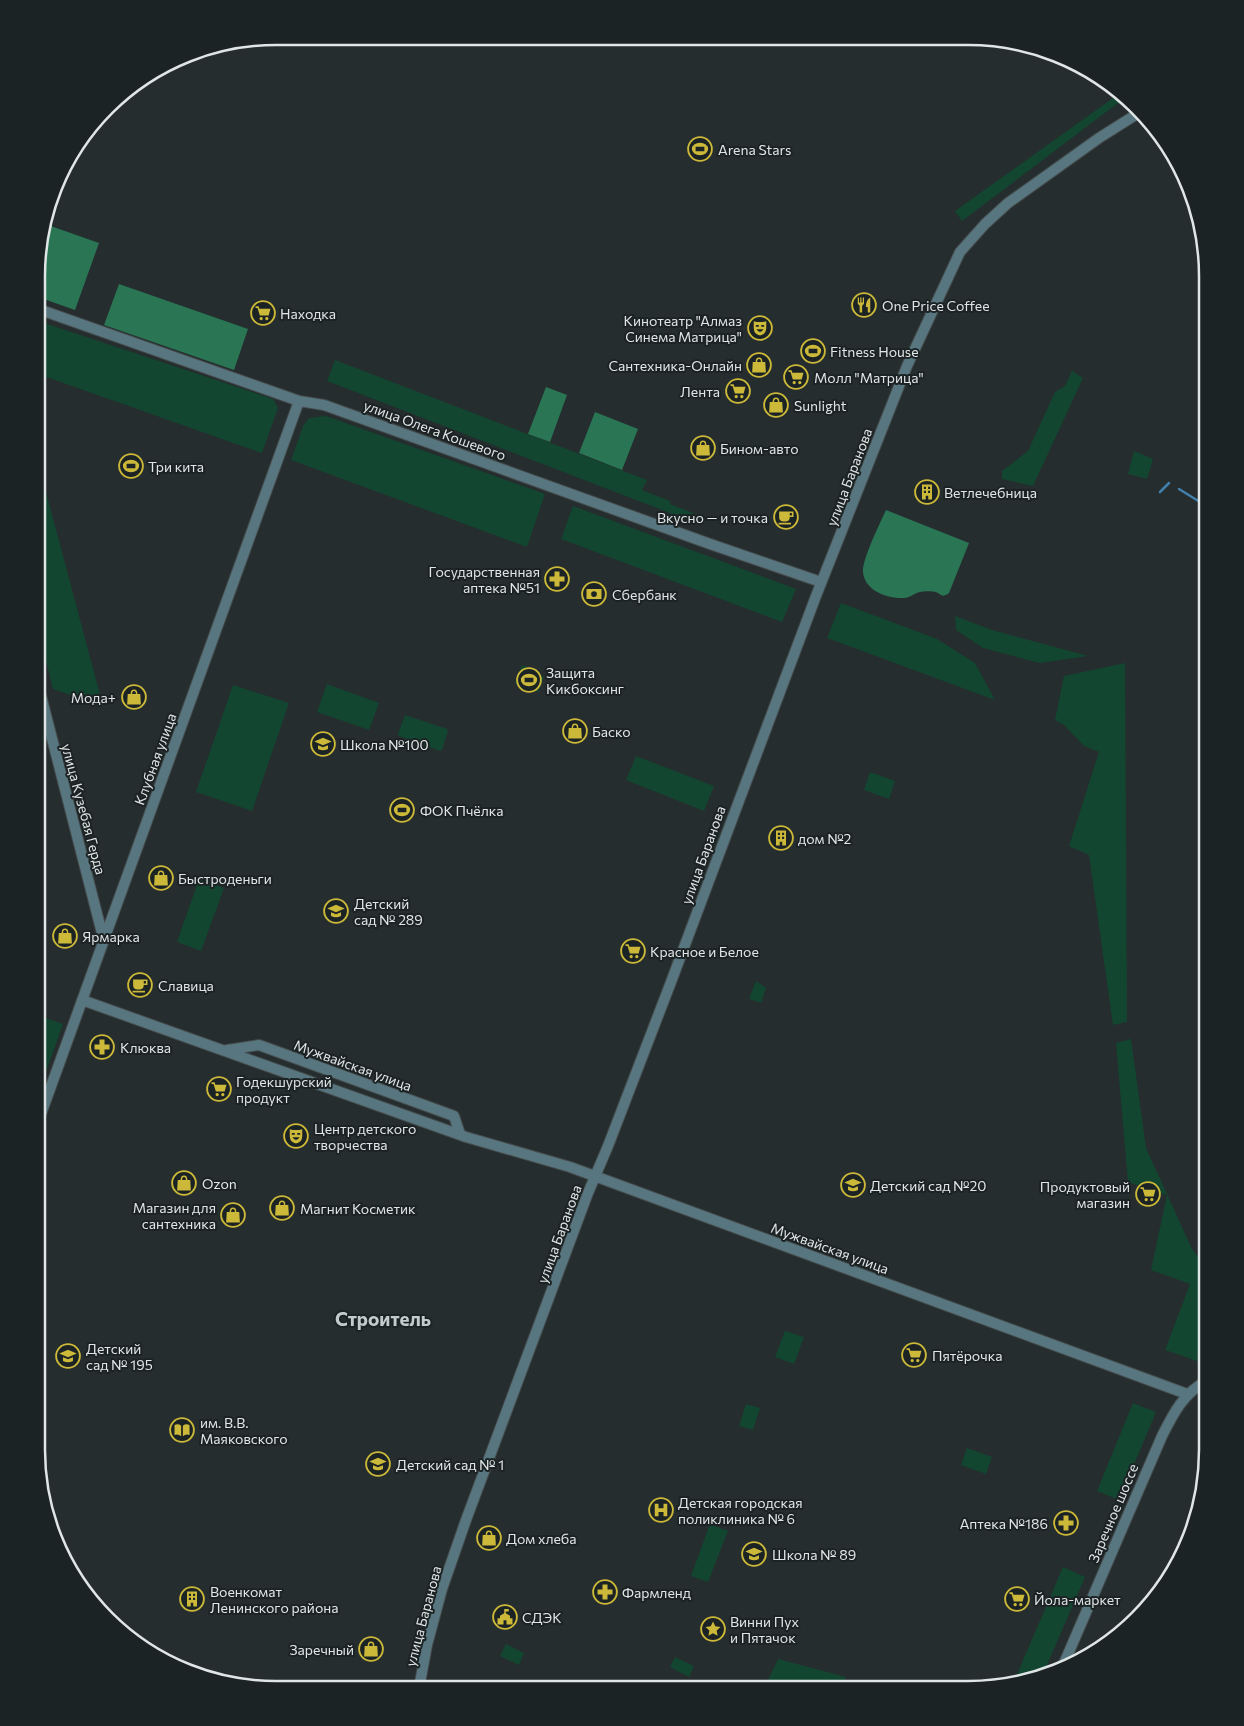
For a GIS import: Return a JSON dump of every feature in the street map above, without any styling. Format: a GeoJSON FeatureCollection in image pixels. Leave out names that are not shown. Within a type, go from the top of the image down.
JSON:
{"type":"FeatureCollection","features":[{"type":"Feature","properties":{"kind":"street","name":"улица Баранова"},"geometry":{"type":"LineString","coordinates":[[420,1681],[427,1645],[442,1589],[466,1520],[821,582],[907,366],[960,252],[984,224],[1008,203],[1099,138],[1134,116]]}},
{"type":"Feature","properties":{"kind":"street","name":"улица Олега Кошевого"},"geometry":{"type":"LineString","coordinates":[[45,311],[299,401],[324,405],[821,582]]}},
{"type":"Feature","properties":{"kind":"street","name":"Клубная улица"},"geometry":{"type":"LineString","coordinates":[[45,1104],[299,401]]}},
{"type":"Feature","properties":{"kind":"street","name":"улица Кузебая Герда"},"geometry":{"type":"LineString","coordinates":[[45,711],[104,940]]}},
{"type":"Feature","properties":{"kind":"street","name":"Мужвайская улица"},"geometry":{"type":"LineString","coordinates":[[82,1000],[460,1134],[553,1161],[1187,1394]]}},
{"type":"Feature","properties":{"kind":"street","name":"Мужвайская улица"},"geometry":{"type":"LineString","coordinates":[[224,1050],[259,1045],[454,1116],[460,1134]]}},
{"type":"Feature","properties":{"kind":"street","name":"Заречное шоссе"},"geometry":{"type":"LineString","coordinates":[[1066,1659],[1172,1417],[1187,1394],[1199,1386]]}},
{"type":"Feature","properties":{"kind":"green space"},"geometry":{"type":"Polygon","coordinates":[[[1114,97],[1120,102],[962,221],[955,211],[1114,97]]]}},
{"type":"Feature","properties":{"kind":"green space"},"geometry":{"type":"Polygon","coordinates":[[[50,226],[99,243],[75,310],[45,299],[45,261],[50,226]]]}},
{"type":"Feature","properties":{"kind":"green space"},"geometry":{"type":"Polygon","coordinates":[[[119,284],[248,329],[234,370],[104,325],[119,284]]]}},
{"type":"Feature","properties":{"kind":"green space"},"geometry":{"type":"Polygon","coordinates":[[[45,323],[273,399],[278,408],[262,453],[45,376],[45,323]]]}},
{"type":"Feature","properties":{"kind":"green space"},"geometry":{"type":"Polygon","coordinates":[[[335,360],[647,480],[642,490],[703,517],[701,525],[327,381],[335,360]]]}},
{"type":"Feature","properties":{"kind":"green space"},"geometry":{"type":"Polygon","coordinates":[[[1072,371],[1083,378],[1033,486],[1002,479],[1002,471],[1028,451],[1055,392],[1065,386],[1072,371]]]}},
{"type":"Feature","properties":{"kind":"green space"},"geometry":{"type":"Polygon","coordinates":[[[546,387],[567,395],[550,442],[528,434],[546,387]]]}},
{"type":"Feature","properties":{"kind":"green space"},"geometry":{"type":"Polygon","coordinates":[[[595,412],[638,429],[622,470],[579,453],[595,412]]]}},
{"type":"Feature","properties":{"kind":"green space"},"geometry":{"type":"Polygon","coordinates":[[[326,416],[545,494],[527,547],[291,460],[303,426],[309,418],[326,416]]]}},
{"type":"Feature","properties":{"kind":"green space"},"geometry":{"type":"Polygon","coordinates":[[[1134,451],[1153,459],[1147,479],[1128,474],[1134,451]]]}},
{"type":"Feature","properties":{"kind":"green space"},"geometry":{"type":"Polygon","coordinates":[[[45,488],[103,706],[53,689],[45,657],[45,488]]]}},
{"type":"Feature","properties":{"kind":"green space"},"geometry":{"type":"Polygon","coordinates":[[[573,506],[796,589],[782,622],[561,539],[573,506]]]}},
{"type":"Feature","properties":{"kind":"green space"},"geometry":{"type":"Polygon","coordinates":[[[886,510],[969,543],[949,593],[943,596],[936,592],[924,591],[905,598],[899,598],[879,593],[868,585],[863,572],[863,566],[886,510]]]}},
{"type":"Feature","properties":{"kind":"green space"},"geometry":{"type":"Polygon","coordinates":[[[841,603],[937,639],[975,663],[995,700],[827,638],[841,603]]]}},
{"type":"Feature","properties":{"kind":"green space"},"geometry":{"type":"Polygon","coordinates":[[[955,616],[992,630],[1088,656],[1040,663],[983,648],[956,630],[955,616]]]}},
{"type":"Feature","properties":{"kind":"green space"},"geometry":{"type":"Polygon","coordinates":[[[1125,663],[1127,1022],[1113,1025],[1089,855],[1069,846],[1099,752],[1084,746],[1064,725],[1055,720],[1064,676],[1125,663]]]}},
{"type":"Feature","properties":{"kind":"green space","name":"Защита Кикбоксинг"},"geometry":{"type":"Polygon","coordinates":[[[522,665],[540,672],[539,675],[544,677],[538,692],[515,683],[522,665]]]}},
{"type":"Feature","properties":{"kind":"green space"},"geometry":{"type":"Polygon","coordinates":[[[327,684],[379,703],[369,730],[317,712],[327,684]]]}},
{"type":"Feature","properties":{"kind":"green space"},"geometry":{"type":"Polygon","coordinates":[[[233,685],[289,703],[252,811],[196,792],[233,685]]]}},
{"type":"Feature","properties":{"kind":"green space"},"geometry":{"type":"Polygon","coordinates":[[[405,715],[447,729],[442,750],[440,751],[399,736],[398,734],[405,715]]]}},
{"type":"Feature","properties":{"kind":"green space"},"geometry":{"type":"Polygon","coordinates":[[[636,756],[714,786],[704,811],[626,780],[636,756]]]}},
{"type":"Feature","properties":{"kind":"green space"},"geometry":{"type":"Polygon","coordinates":[[[870,772],[895,781],[889,799],[864,790],[870,772]]]}},
{"type":"Feature","properties":{"kind":"green space"},"geometry":{"type":"Polygon","coordinates":[[[199,879],[224,888],[201,951],[177,942],[199,879]]]}},
{"type":"Feature","properties":{"kind":"green space"},"geometry":{"type":"Polygon","coordinates":[[[756,981],[766,988],[761,1003],[749,999],[756,981]]]}},
{"type":"Feature","properties":{"kind":"green space"},"geometry":{"type":"Polygon","coordinates":[[[45,1018],[63,1024],[45,1075],[45,1018]]]}},
{"type":"Feature","properties":{"kind":"green space"},"geometry":{"type":"Polygon","coordinates":[[[1131,1039],[1146,1148],[1192,1249],[1199,1258],[1199,1362],[1165,1350],[1190,1284],[1151,1270],[1167,1195],[1128,1182],[1116,1043],[1131,1039]]]}},
{"type":"Feature","properties":{"kind":"green space"},"geometry":{"type":"Polygon","coordinates":[[[785,1331],[804,1337],[794,1364],[775,1357],[785,1331]]]}},
{"type":"Feature","properties":{"kind":"green space"},"geometry":{"type":"Polygon","coordinates":[[[1133,1403],[1156,1412],[1119,1500],[1097,1491],[1133,1403]]]}},
{"type":"Feature","properties":{"kind":"green space"},"geometry":{"type":"Polygon","coordinates":[[[746,1404],[760,1408],[753,1430],[739,1426],[746,1404]]]}},
{"type":"Feature","properties":{"kind":"green space"},"geometry":{"type":"Polygon","coordinates":[[[967,1448],[992,1457],[986,1474],[961,1465],[967,1448]]]}},
{"type":"Feature","properties":{"kind":"green space"},"geometry":{"type":"Polygon","coordinates":[[[710,1524],[728,1531],[708,1582],[691,1576],[710,1524]]]}},
{"type":"Feature","properties":{"kind":"green space"},"geometry":{"type":"Polygon","coordinates":[[[1063,1567],[1085,1577],[1046,1667],[1016,1676],[1063,1567]]]}},
{"type":"Feature","properties":{"kind":"green space"},"geometry":{"type":"Polygon","coordinates":[[[506,1644],[524,1653],[519,1665],[500,1656],[506,1644]]]}},
{"type":"Feature","properties":{"kind":"green space"},"geometry":{"type":"Polygon","coordinates":[[[675,1657],[694,1666],[689,1677],[670,1667],[675,1657]]]}},
{"type":"Feature","properties":{"kind":"green space"},"geometry":{"type":"Polygon","coordinates":[[[778,1659],[846,1677],[844,1681],[768,1681],[778,1659]]]}},
{"type":"Feature","properties":{"kind":"waterway"},"geometry":{"type":"LineString","coordinates":[[1160,492],[1169,483]]}},
{"type":"Feature","properties":{"kind":"waterway"},"geometry":{"type":"LineString","coordinates":[[1179,489],[1199,501]]}},
{"type":"Feature","properties":{"kind":"place","name":"Arena Stars"},"geometry":{"type":"Point","coordinates":[700,149]}},
{"type":"Feature","properties":{"kind":"place","name":"One Price Coffee"},"geometry":{"type":"Point","coordinates":[864,305]}},
{"type":"Feature","properties":{"kind":"place","name":"Находка"},"geometry":{"type":"Point","coordinates":[263,313]}},
{"type":"Feature","properties":{"kind":"place","name":"Кинотеатр \"Алмаз Синема Матрица\""},"geometry":{"type":"Point","coordinates":[760,328]}},
{"type":"Feature","properties":{"kind":"place","name":"Fitness House"},"geometry":{"type":"Point","coordinates":[813,351]}},
{"type":"Feature","properties":{"kind":"place","name":"Сантехника-Онлайн"},"geometry":{"type":"Point","coordinates":[759,365]}},
{"type":"Feature","properties":{"kind":"place","name":"Молл \"Матрица\""},"geometry":{"type":"Point","coordinates":[796,377]}},
{"type":"Feature","properties":{"kind":"place","name":"Лента"},"geometry":{"type":"Point","coordinates":[738,391]}},
{"type":"Feature","properties":{"kind":"place","name":"Sunlight"},"geometry":{"type":"Point","coordinates":[776,405]}},
{"type":"Feature","properties":{"kind":"place","name":"Бином-авто"},"geometry":{"type":"Point","coordinates":[703,448]}},
{"type":"Feature","properties":{"kind":"place","name":"Три кита"},"geometry":{"type":"Point","coordinates":[131,466]}},
{"type":"Feature","properties":{"kind":"place","name":"Ветлечебница"},"geometry":{"type":"Point","coordinates":[927,492]}},
{"type":"Feature","properties":{"kind":"place","name":"Вкусно — и точка"},"geometry":{"type":"Point","coordinates":[786,517]}},
{"type":"Feature","properties":{"kind":"place","name":"Государственная аптека №51"},"geometry":{"type":"Point","coordinates":[557,579]}},
{"type":"Feature","properties":{"kind":"place","name":"Сбербанк"},"geometry":{"type":"Point","coordinates":[594,594]}},
{"type":"Feature","properties":{"kind":"place","name":"Защита Кикбоксинг"},"geometry":{"type":"Point","coordinates":[529,680]}},
{"type":"Feature","properties":{"kind":"place","name":"Мода+"},"geometry":{"type":"Point","coordinates":[134,697]}},
{"type":"Feature","properties":{"kind":"place","name":"Баско"},"geometry":{"type":"Point","coordinates":[575,731]}},
{"type":"Feature","properties":{"kind":"place","name":"Школа №100"},"geometry":{"type":"Point","coordinates":[323,744]}},
{"type":"Feature","properties":{"kind":"place","name":"ФОК Пчёлка"},"geometry":{"type":"Point","coordinates":[402,810]}},
{"type":"Feature","properties":{"kind":"place","name":"дом №2"},"geometry":{"type":"Point","coordinates":[781,838]}},
{"type":"Feature","properties":{"kind":"place","name":"Быстроденьги"},"geometry":{"type":"Point","coordinates":[161,878]}},
{"type":"Feature","properties":{"kind":"place","name":"Детский сад № 289"},"geometry":{"type":"Point","coordinates":[336,911]}},
{"type":"Feature","properties":{"kind":"place","name":"Ярмарка"},"geometry":{"type":"Point","coordinates":[65,936]}},
{"type":"Feature","properties":{"kind":"place","name":"Красное и Белое"},"geometry":{"type":"Point","coordinates":[633,951]}},
{"type":"Feature","properties":{"kind":"place","name":"Славица"},"geometry":{"type":"Point","coordinates":[140,985]}},
{"type":"Feature","properties":{"kind":"place","name":"Клюква"},"geometry":{"type":"Point","coordinates":[102,1047]}},
{"type":"Feature","properties":{"kind":"place","name":"Годекшурский продукт"},"geometry":{"type":"Point","coordinates":[219,1089]}},
{"type":"Feature","properties":{"kind":"place","name":"Центр детского творчества"},"geometry":{"type":"Point","coordinates":[296,1136]}},
{"type":"Feature","properties":{"kind":"place","name":"Ozon"},"geometry":{"type":"Point","coordinates":[184,1183]}},
{"type":"Feature","properties":{"kind":"place","name":"Детский сад №20"},"geometry":{"type":"Point","coordinates":[853,1185]}},
{"type":"Feature","properties":{"kind":"place","name":"Продуктовый магазин"},"geometry":{"type":"Point","coordinates":[1148,1194]}},
{"type":"Feature","properties":{"kind":"place","name":"Магнит Косметик"},"geometry":{"type":"Point","coordinates":[282,1208]}},
{"type":"Feature","properties":{"kind":"place","name":"Магазин для сантехника"},"geometry":{"type":"Point","coordinates":[233,1215]}},
{"type":"Feature","properties":{"kind":"place","name":"Пятёрочка"},"geometry":{"type":"Point","coordinates":[914,1355]}},
{"type":"Feature","properties":{"kind":"place","name":"Детский сад № 195"},"geometry":{"type":"Point","coordinates":[68,1356]}},
{"type":"Feature","properties":{"kind":"place","name":"им. В.В. Маяковского"},"geometry":{"type":"Point","coordinates":[182,1430]}},
{"type":"Feature","properties":{"kind":"place","name":"Детский сад № 1"},"geometry":{"type":"Point","coordinates":[378,1464]}},
{"type":"Feature","properties":{"kind":"place","name":"Детская городская поликлиника № 6"},"geometry":{"type":"Point","coordinates":[661,1510]}},
{"type":"Feature","properties":{"kind":"place","name":"Аптека №186"},"geometry":{"type":"Point","coordinates":[1066,1523]}},
{"type":"Feature","properties":{"kind":"place","name":"Дом хлеба"},"geometry":{"type":"Point","coordinates":[489,1538]}},
{"type":"Feature","properties":{"kind":"place","name":"Школа № 89"},"geometry":{"type":"Point","coordinates":[754,1554]}},
{"type":"Feature","properties":{"kind":"place","name":"Фармленд"},"geometry":{"type":"Point","coordinates":[605,1592]}},
{"type":"Feature","properties":{"kind":"place","name":"Военкомат Ленинского района"},"geometry":{"type":"Point","coordinates":[192,1599]}},
{"type":"Feature","properties":{"kind":"place","name":"Йола-маркет"},"geometry":{"type":"Point","coordinates":[1017,1599]}},
{"type":"Feature","properties":{"kind":"place","name":"СДЭК"},"geometry":{"type":"Point","coordinates":[505,1617]}},
{"type":"Feature","properties":{"kind":"place","name":"Винни Пух и Пятачок"},"geometry":{"type":"Point","coordinates":[713,1629]}},
{"type":"Feature","properties":{"kind":"place","name":"Заречный"},"geometry":{"type":"Point","coordinates":[371,1649]}},
{"type":"Feature","properties":{"kind":"district","name":"Строитель"},"geometry":{"type":"Point","coordinates":[383,1318]}}]}
